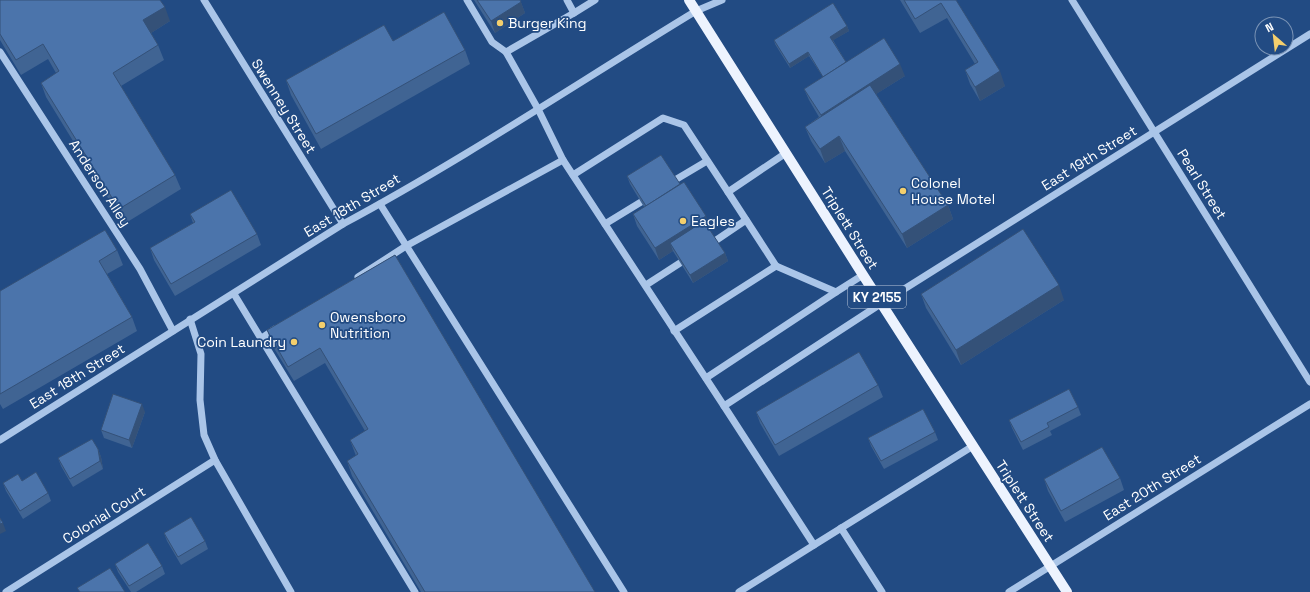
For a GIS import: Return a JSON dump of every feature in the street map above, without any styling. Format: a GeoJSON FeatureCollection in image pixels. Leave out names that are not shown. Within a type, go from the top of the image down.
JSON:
{"type":"FeatureCollection","features":[{"type":"Feature","properties":{"kind":"main road","name":"Triplett Street"},"geometry":{"type":"LineString","coordinates":[[689,0],[863,275],[1067,592]]}},
{"type":"Feature","properties":{"kind":"street","name":"Swenney Street"},"geometry":{"type":"LineString","coordinates":[[204,0],[343,224]]}},
{"type":"Feature","properties":{"kind":"street"},"geometry":{"type":"LineString","coordinates":[[467,0],[492,42],[506,52],[538,109],[563,160],[646,285],[674,331],[814,545]]}},
{"type":"Feature","properties":{"kind":"street"},"geometry":{"type":"LineString","coordinates":[[566,0],[574,13]]}},
{"type":"Feature","properties":{"kind":"street"},"geometry":{"type":"LineString","coordinates":[[506,52],[595,0]]}},
{"type":"Feature","properties":{"kind":"street","name":"East 18th Street"},"geometry":{"type":"LineString","coordinates":[[0,440],[343,224],[380,204],[538,109],[696,11],[722,0]]}},
{"type":"Feature","properties":{"kind":"street","name":"Pearl Street"},"geometry":{"type":"LineString","coordinates":[[1072,0],[1310,382]]}},
{"type":"Feature","properties":{"kind":"street","name":"East 19th Street"},"geometry":{"type":"LineString","coordinates":[[724,406],[882,303],[1310,34]]}},
{"type":"Feature","properties":{"kind":"street","name":"Anderson Alley"},"geometry":{"type":"LineString","coordinates":[[0,52],[140,269],[173,331]]}},
{"type":"Feature","properties":{"kind":"street"},"geometry":{"type":"LineString","coordinates":[[573,175],[663,118],[684,125],[776,266],[836,292]]}},
{"type":"Feature","properties":{"kind":"street"},"geometry":{"type":"LineString","coordinates":[[728,192],[786,153]]}},
{"type":"Feature","properties":{"kind":"street"},"geometry":{"type":"LineString","coordinates":[[354,279],[406,246],[563,160]]}},
{"type":"Feature","properties":{"kind":"street"},"geometry":{"type":"LineString","coordinates":[[675,180],[708,161]]}},
{"type":"Feature","properties":{"kind":"street"},"geometry":{"type":"LineString","coordinates":[[605,224],[641,202]]}},
{"type":"Feature","properties":{"kind":"street"},"geometry":{"type":"LineString","coordinates":[[380,204],[624,592]]}},
{"type":"Feature","properties":{"kind":"street"},"geometry":{"type":"LineString","coordinates":[[714,241],[746,220]]}},
{"type":"Feature","properties":{"kind":"street"},"geometry":{"type":"LineString","coordinates":[[646,285],[680,263]]}},
{"type":"Feature","properties":{"kind":"street"},"geometry":{"type":"LineString","coordinates":[[674,331],[776,266]]}},
{"type":"Feature","properties":{"kind":"street"},"geometry":{"type":"LineString","coordinates":[[706,378],[863,275]]}},
{"type":"Feature","properties":{"kind":"street"},"geometry":{"type":"LineString","coordinates":[[234,294],[415,592]]}},
{"type":"Feature","properties":{"kind":"street"},"geometry":{"type":"LineString","coordinates":[[190,319],[201,354],[200,400],[204,435],[216,460],[291,592]]}},
{"type":"Feature","properties":{"kind":"street"},"geometry":{"type":"LineString","coordinates":[[262,338],[281,325]]}},
{"type":"Feature","properties":{"kind":"street","name":"East 20th Street"},"geometry":{"type":"LineString","coordinates":[[1008,592],[1310,404]]}},
{"type":"Feature","properties":{"kind":"street"},"geometry":{"type":"LineString","coordinates":[[739,592],[973,446]]}},
{"type":"Feature","properties":{"kind":"street","name":"Colonial Court"},"geometry":{"type":"LineString","coordinates":[[6,592],[216,460]]}},
{"type":"Feature","properties":{"kind":"street"},"geometry":{"type":"LineString","coordinates":[[841,528],[882,592]]}},
{"type":"Feature","properties":{"kind":"building"},"geometry":{"type":"Polygon","coordinates":[[[0,0],[160,0],[165,7],[143,20],[158,45],[113,73],[175,175],[119,209],[41,83],[59,71],[43,44],[16,60],[0,34],[0,0]]]}},
{"type":"Feature","properties":{"kind":"building"},"geometry":{"type":"Polygon","coordinates":[[[477,0],[520,0],[521,2],[491,21],[477,0]]]}},
{"type":"Feature","properties":{"kind":"building"},"geometry":{"type":"Polygon","coordinates":[[[904,0],[956,0],[1000,71],[975,87],[965,70],[978,62],[941,3],[915,19],[904,0]]]}},
{"type":"Feature","properties":{"kind":"building"},"geometry":{"type":"Polygon","coordinates":[[[833,3],[847,26],[830,37],[846,62],[823,77],[808,52],[789,64],[774,40],[833,3]]]}},
{"type":"Feature","properties":{"kind":"building"},"geometry":{"type":"Polygon","coordinates":[[[444,12],[465,50],[316,134],[286,80],[384,25],[393,41],[444,12]]]}},
{"type":"Feature","properties":{"kind":"building"},"geometry":{"type":"Polygon","coordinates":[[[884,38],[900,64],[821,115],[804,89],[884,38]]]}},
{"type":"Feature","properties":{"kind":"building","name":"Colonel House Motel"},"geometry":{"type":"Polygon","coordinates":[[[870,85],[948,205],[902,234],[839,136],[820,149],[805,127],[870,85]]]}},
{"type":"Feature","properties":{"kind":"building"},"geometry":{"type":"Polygon","coordinates":[[[661,155],[680,184],[646,206],[627,176],[661,155]]]}},
{"type":"Feature","properties":{"kind":"building"},"geometry":{"type":"Polygon","coordinates":[[[684,182],[706,216],[655,248],[633,214],[684,182]]]}},
{"type":"Feature","properties":{"kind":"building"},"geometry":{"type":"Polygon","coordinates":[[[231,190],[257,234],[171,284],[150,248],[195,222],[190,214],[231,190]]]}},
{"type":"Feature","properties":{"kind":"building"},"geometry":{"type":"Polygon","coordinates":[[[704,221],[725,253],[690,275],[670,243],[704,221]]]}},
{"type":"Feature","properties":{"kind":"building"},"geometry":{"type":"Polygon","coordinates":[[[1023,229],[1059,285],[956,350],[921,294],[1023,229]]]}},
{"type":"Feature","properties":{"kind":"building"},"geometry":{"type":"Polygon","coordinates":[[[105,230],[117,250],[99,261],[132,317],[0,394],[0,291],[105,230]]]}},
{"type":"Feature","properties":{"kind":"building"},"geometry":{"type":"Polygon","coordinates":[[[395,255],[595,592],[425,592],[347,461],[358,454],[350,440],[368,429],[320,348],[288,367],[267,330],[395,255]]]}},
{"type":"Feature","properties":{"kind":"building"},"geometry":{"type":"Polygon","coordinates":[[[859,352],[878,385],[775,445],[756,412],[859,352]]]}},
{"type":"Feature","properties":{"kind":"building"},"geometry":{"type":"Polygon","coordinates":[[[1069,389],[1078,407],[1047,423],[1049,427],[1021,442],[1009,420],[1069,389]]]}},
{"type":"Feature","properties":{"kind":"building"},"geometry":{"type":"Polygon","coordinates":[[[113,394],[142,404],[129,440],[101,430],[113,394]]]}},
{"type":"Feature","properties":{"kind":"building"},"geometry":{"type":"Polygon","coordinates":[[[923,409],[935,432],[881,461],[868,438],[923,409]]]}},
{"type":"Feature","properties":{"kind":"building"},"geometry":{"type":"Polygon","coordinates":[[[92,439],[98,449],[100,461],[70,479],[58,458],[92,439]]]}},
{"type":"Feature","properties":{"kind":"building"},"geometry":{"type":"Polygon","coordinates":[[[1102,447],[1120,478],[1061,511],[1044,479],[1102,447]]]}},
{"type":"Feature","properties":{"kind":"building"},"geometry":{"type":"Polygon","coordinates":[[[36,472],[48,493],[20,511],[3,483],[18,474],[22,481],[36,472]]]}},
{"type":"Feature","properties":{"kind":"building"},"geometry":{"type":"Polygon","coordinates":[[[191,517],[205,541],[178,557],[164,533],[191,517]]]}},
{"type":"Feature","properties":{"kind":"building"},"geometry":{"type":"Polygon","coordinates":[[[148,543],[162,566],[129,586],[115,564],[148,543]]]}},
{"type":"Feature","properties":{"kind":"building"},"geometry":{"type":"Polygon","coordinates":[[[110,568],[125,592],[80,592],[77,588],[110,568]]]}},
{"type":"Feature","properties":{"kind":"place","name":"Burger King"},"geometry":{"type":"Point","coordinates":[500,23]}},
{"type":"Feature","properties":{"kind":"place","name":"Colonel House Motel"},"geometry":{"type":"Point","coordinates":[903,191]}},
{"type":"Feature","properties":{"kind":"place","name":"Eagles"},"geometry":{"type":"Point","coordinates":[683,221]}},
{"type":"Feature","properties":{"kind":"place","name":"Owensboro Nutrition"},"geometry":{"type":"Point","coordinates":[322,325]}},
{"type":"Feature","properties":{"kind":"place","name":"Coin Laundry"},"geometry":{"type":"Point","coordinates":[294,342]}}]}
